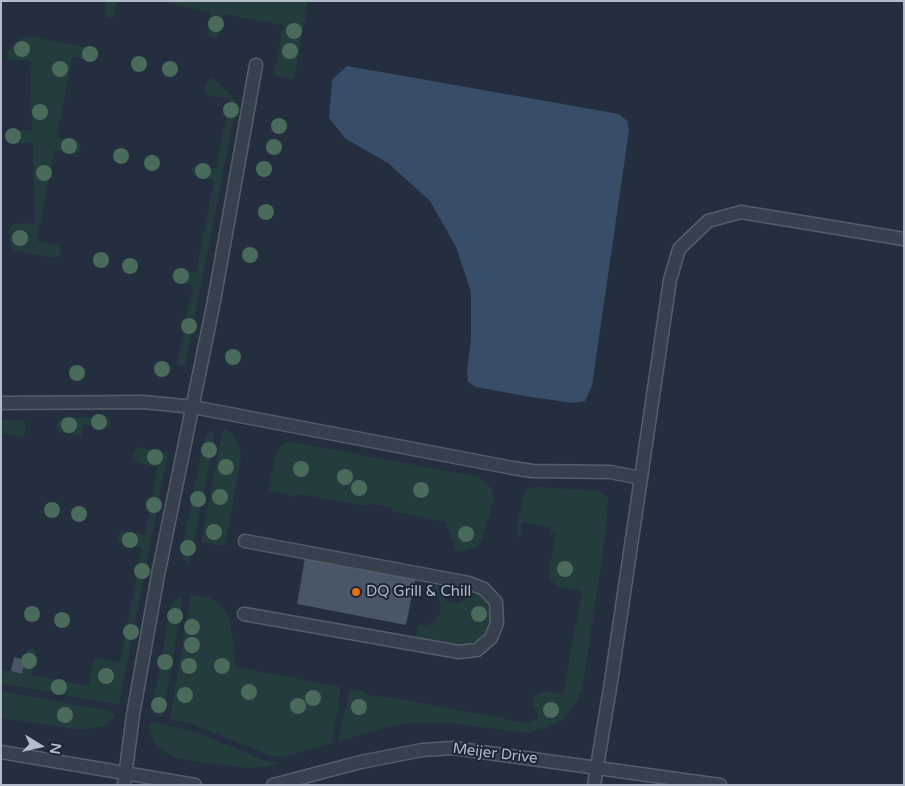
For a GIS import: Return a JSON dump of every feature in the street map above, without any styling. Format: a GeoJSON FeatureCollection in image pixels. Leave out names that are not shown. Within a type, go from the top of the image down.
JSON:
{"type":"FeatureCollection","features":[{"type":"Feature","properties":{"kind":"lane"},"geometry":{"type":"LineString","coordinates":[[125,778],[133,715],[157,584],[194,407],[256,65]]}},
{"type":"Feature","properties":{"kind":"lane"},"geometry":{"type":"LineString","coordinates":[[594,785],[670,280],[679,249],[708,221],[741,212],[904,239]]}},
{"type":"Feature","properties":{"kind":"lane"},"geometry":{"type":"LineString","coordinates":[[1,403],[144,402],[194,407],[532,471],[610,472],[641,478]]}},
{"type":"Feature","properties":{"kind":"lane"},"geometry":{"type":"LineString","coordinates":[[244,541],[469,583],[484,589],[496,602],[498,623],[491,638],[477,650],[459,652],[244,614]]}},
{"type":"Feature","properties":{"kind":"lane","name":"Meijer Drive"},"geometry":{"type":"LineString","coordinates":[[273,785],[361,762],[422,750],[453,748],[720,785]]}},
{"type":"Feature","properties":{"kind":"lane"},"geometry":{"type":"LineString","coordinates":[[1,752],[125,778],[195,785]]}},
{"type":"Feature","properties":{"kind":"green space"},"geometry":{"type":"Polygon","coordinates":[[[106,1],[117,1],[114,15],[111,18],[107,18],[104,14],[106,1]]]}},
{"type":"Feature","properties":{"kind":"green space"},"geometry":{"type":"Polygon","coordinates":[[[159,1],[308,1],[294,79],[274,75],[283,25],[223,14],[219,35],[216,38],[211,38],[207,34],[211,12],[159,1]]]}},
{"type":"Feature","properties":{"kind":"green space"},"geometry":{"type":"Polygon","coordinates":[[[33,37],[95,49],[99,52],[98,57],[93,61],[72,57],[57,137],[78,141],[81,145],[80,151],[75,154],[54,150],[37,241],[58,246],[61,251],[60,255],[55,258],[13,250],[10,246],[9,229],[14,224],[35,223],[33,143],[11,143],[7,140],[7,135],[11,130],[32,130],[30,60],[9,60],[6,56],[13,45],[23,38],[33,37]]]}},
{"type":"Feature","properties":{"kind":"green space"},"geometry":{"type":"Polygon","coordinates":[[[211,78],[232,97],[235,104],[235,113],[185,366],[177,365],[193,285],[175,281],[172,277],[172,272],[176,269],[196,273],[214,180],[195,176],[192,173],[192,168],[197,165],[216,169],[230,99],[208,95],[205,92],[206,83],[211,78]]]}},
{"type":"Feature","properties":{"kind":"green space"},"geometry":{"type":"Polygon","coordinates":[[[62,418],[109,418],[111,422],[109,427],[105,429],[83,424],[81,436],[59,432],[57,426],[58,421],[62,418]]]}},
{"type":"Feature","properties":{"kind":"green space"},"geometry":{"type":"Polygon","coordinates":[[[1,420],[24,420],[26,424],[25,434],[20,437],[1,433],[1,420]]]}},
{"type":"Feature","properties":{"kind":"green space"},"geometry":{"type":"Polygon","coordinates":[[[223,429],[230,432],[236,440],[241,458],[225,546],[201,542],[223,429]]]}},
{"type":"Feature","properties":{"kind":"green space"},"geometry":{"type":"Polygon","coordinates":[[[214,430],[214,440],[189,565],[184,560],[182,551],[203,443],[208,434],[214,430]]]}},
{"type":"Feature","properties":{"kind":"green space"},"geometry":{"type":"Polygon","coordinates":[[[292,442],[479,477],[492,490],[494,499],[481,541],[477,547],[462,552],[456,550],[446,522],[392,511],[392,508],[371,503],[367,506],[300,494],[290,497],[287,494],[269,490],[274,460],[278,450],[283,444],[292,442]]]}},
{"type":"Feature","properties":{"kind":"green space"},"geometry":{"type":"Polygon","coordinates":[[[138,447],[168,453],[119,705],[1,683],[1,669],[22,674],[26,652],[30,649],[34,649],[35,654],[31,675],[89,686],[93,663],[98,658],[120,663],[142,547],[122,543],[118,537],[123,531],[145,535],[158,467],[137,462],[133,455],[138,447]]]}},
{"type":"Feature","properties":{"kind":"green space"},"geometry":{"type":"Polygon","coordinates":[[[537,487],[598,491],[608,497],[606,531],[583,685],[577,702],[563,719],[547,728],[528,733],[449,723],[414,722],[338,741],[350,689],[364,692],[366,695],[394,698],[527,723],[539,718],[532,701],[533,697],[546,691],[563,694],[582,591],[557,586],[548,573],[556,534],[550,533],[551,527],[522,522],[520,537],[516,534],[523,496],[528,489],[537,487]]]}},
{"type":"Feature","properties":{"kind":"green space"},"geometry":{"type":"Polygon","coordinates":[[[433,583],[439,584],[438,589],[448,602],[458,603],[478,593],[486,602],[490,611],[490,620],[487,631],[480,639],[462,645],[416,637],[418,626],[427,625],[434,621],[441,610],[433,583]]]}},
{"type":"Feature","properties":{"kind":"green space"},"geometry":{"type":"Polygon","coordinates":[[[191,595],[210,598],[226,612],[230,621],[236,667],[340,687],[332,743],[283,757],[272,756],[191,724],[170,719],[191,595]]]}},
{"type":"Feature","properties":{"kind":"green space"},"geometry":{"type":"Polygon","coordinates":[[[181,596],[182,602],[163,717],[151,713],[171,607],[174,600],[181,596]]]}},
{"type":"Feature","properties":{"kind":"green space"},"geometry":{"type":"Polygon","coordinates":[[[1,691],[109,711],[115,715],[104,726],[89,729],[75,729],[1,718],[1,691]]]}},
{"type":"Feature","properties":{"kind":"green space"},"geometry":{"type":"Polygon","coordinates":[[[149,723],[158,723],[198,733],[266,761],[281,763],[255,768],[235,767],[177,758],[164,752],[153,742],[149,723]]]}},
{"type":"Feature","properties":{"kind":"water"},"geometry":{"type":"Polygon","coordinates":[[[347,66],[619,114],[627,121],[629,130],[592,386],[585,401],[573,403],[531,397],[476,387],[468,382],[467,369],[471,340],[471,292],[456,247],[430,201],[388,163],[346,139],[329,118],[332,80],[347,66]]]}},
{"type":"Feature","properties":{"kind":"building","name":"DQ Grill & Chill"},"geometry":{"type":"Polygon","coordinates":[[[305,558],[415,580],[406,625],[297,604],[305,558]]]}},
{"type":"Feature","properties":{"kind":"building"},"geometry":{"type":"Polygon","coordinates":[[[14,657],[25,660],[22,674],[11,671],[14,657]]]}},
{"type":"Feature","properties":{"kind":"place","name":"DQ Grill & Chill"},"geometry":{"type":"Point","coordinates":[356,592]}}]}
